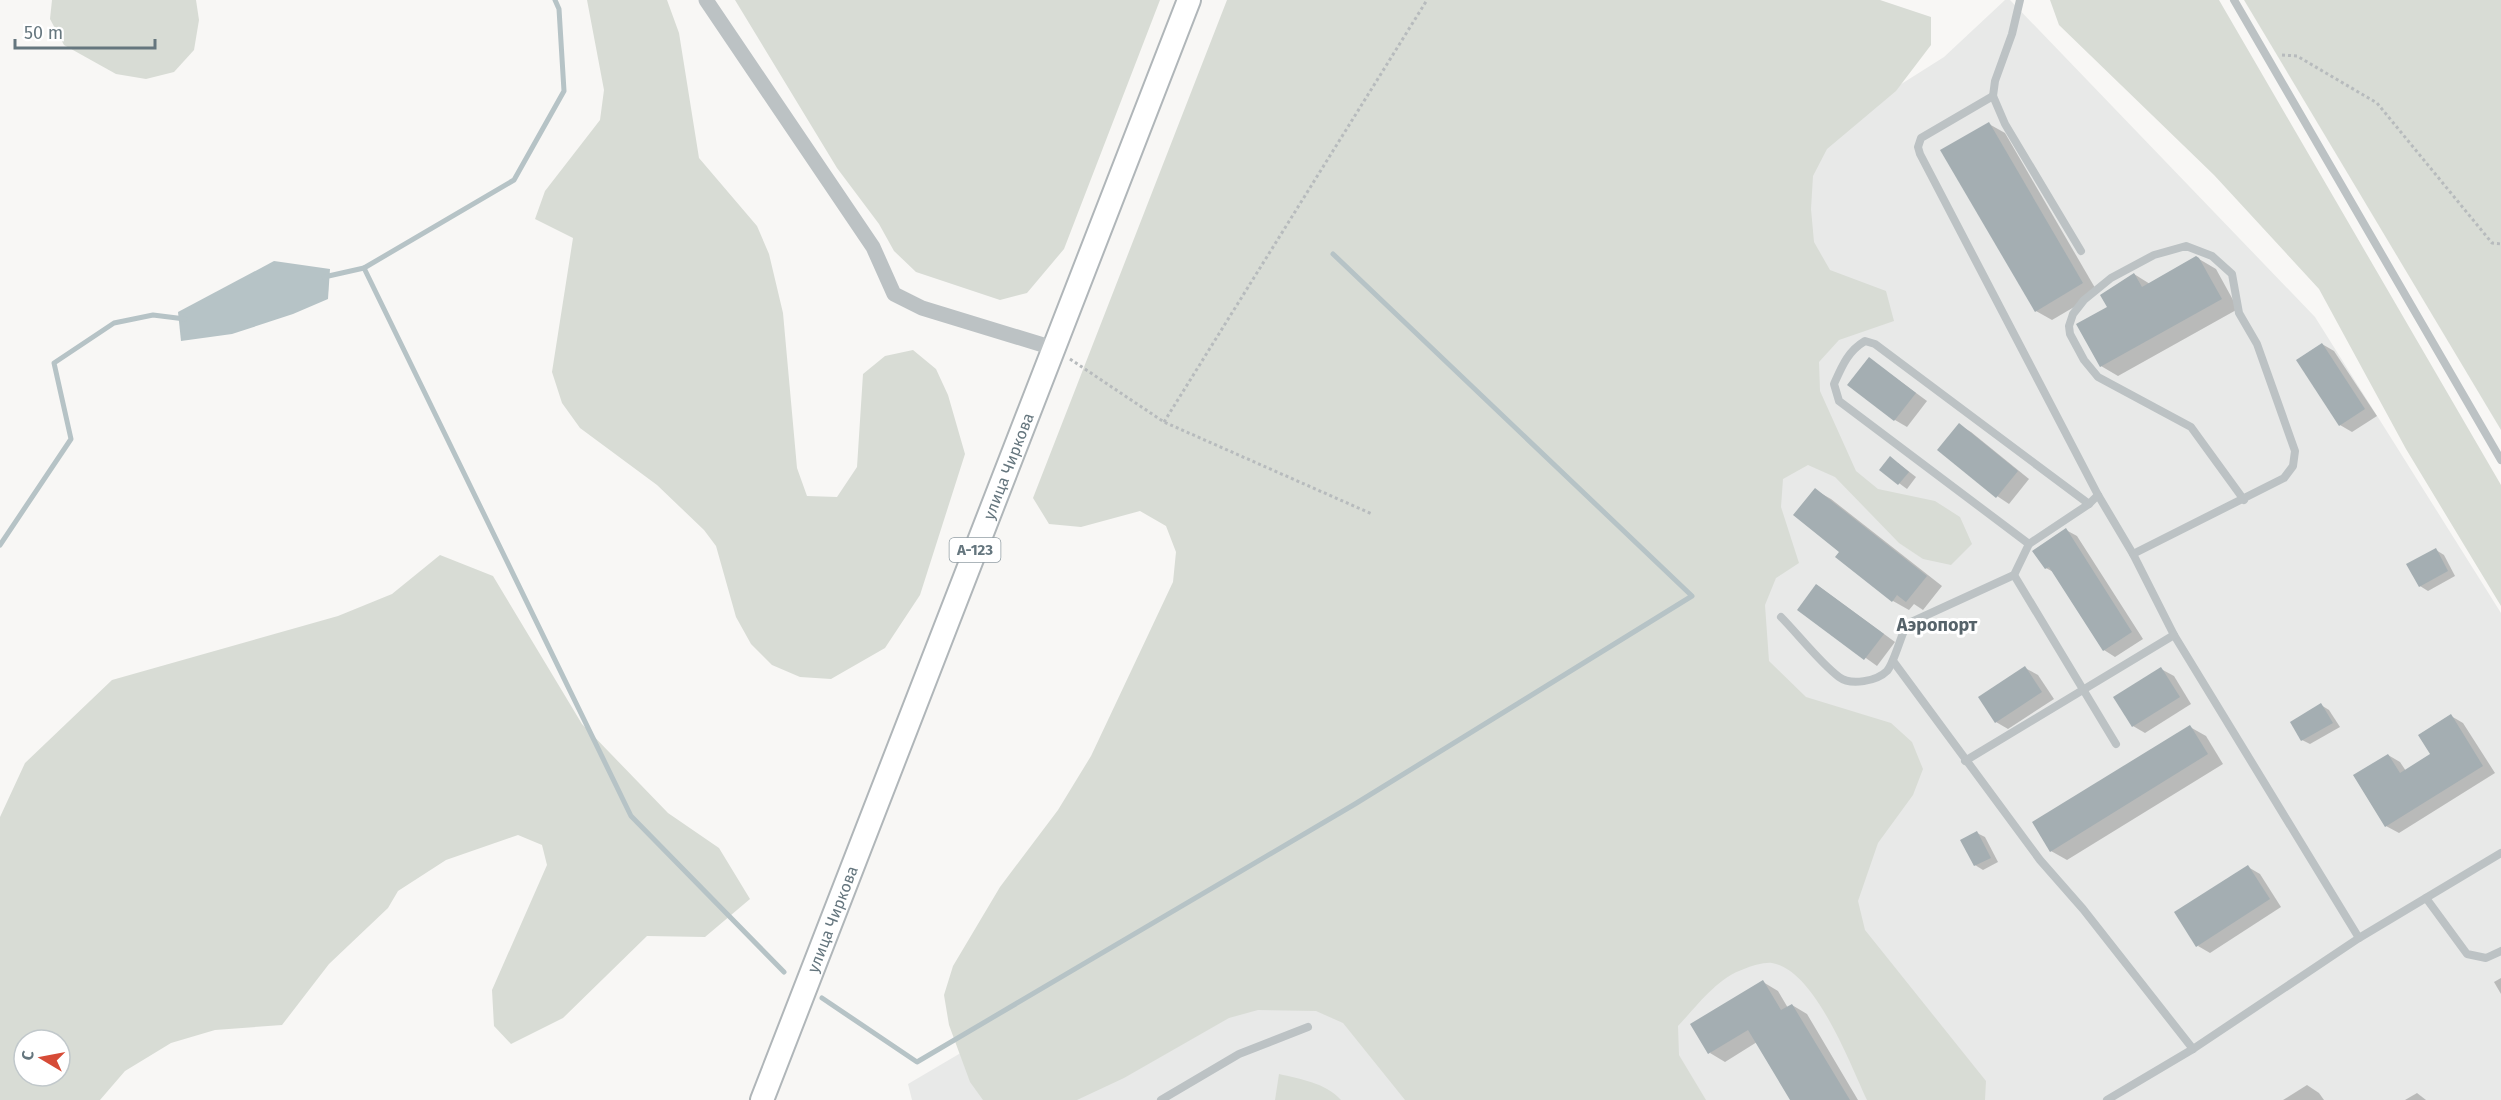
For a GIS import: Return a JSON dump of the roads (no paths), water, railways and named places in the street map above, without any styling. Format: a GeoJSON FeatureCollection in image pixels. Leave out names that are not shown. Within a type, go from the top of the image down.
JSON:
{"type":"FeatureCollection","features":[{"type":"Feature","properties":{"kind":"main road","name":"улица Чиркова"},"geometry":{"type":"LineString","coordinates":[[762,1100],[1189,0]]}},
{"type":"Feature","properties":{"kind":"street"},"geometry":{"type":"LineString","coordinates":[[706,0],[873,247],[894,294],[922,308],[1053,348]]}},
{"type":"Feature","properties":{"kind":"lane"},"geometry":{"type":"LineString","coordinates":[[2020,0],[2012,34],[1995,81],[1994,96],[2005,124],[2081,251]]}},
{"type":"Feature","properties":{"kind":"lane"},"geometry":{"type":"LineString","coordinates":[[2234,0],[2501,460]]}},
{"type":"Feature","properties":{"kind":"lane"},"geometry":{"type":"LineString","coordinates":[[1994,96],[1921,138],[1918,147],[1920,154],[2098,495],[2133,554],[2174,635],[2359,938]]}},
{"type":"Feature","properties":{"kind":"lane"},"geometry":{"type":"LineString","coordinates":[[2133,554],[2244,500],[2284,478],[2292,466],[2295,452],[2257,344],[2239,313],[2232,274],[2212,256],[2186,246],[2154,255],[2111,278],[2084,300],[2073,314],[2069,326],[2070,334],[2084,360],[2098,377],[2191,427],[2244,500]]}},
{"type":"Feature","properties":{"kind":"lane"},"geometry":{"type":"LineString","coordinates":[[2029,544],[1839,401],[1834,384],[1854,347],[1865,341],[1875,344],[2089,504]]}},
{"type":"Feature","properties":{"kind":"lane"},"geometry":{"type":"LineString","coordinates":[[1780,616],[1840,678],[1857,682],[1869,680],[1886,672],[1893,661],[1907,624],[2014,575],[2029,544],[2089,504],[2098,495]]}},
{"type":"Feature","properties":{"kind":"lane"},"geometry":{"type":"LineString","coordinates":[[2014,575],[2116,744]]}},
{"type":"Feature","properties":{"kind":"lane"},"geometry":{"type":"LineString","coordinates":[[1965,761],[2174,635]]}},
{"type":"Feature","properties":{"kind":"lane"},"geometry":{"type":"LineString","coordinates":[[1893,661],[2040,860],[2083,909],[2193,1048]]}},
{"type":"Feature","properties":{"kind":"lane"},"geometry":{"type":"LineString","coordinates":[[2107,1100],[2193,1048],[2359,938],[2501,853]]}},
{"type":"Feature","properties":{"kind":"lane"},"geometry":{"type":"LineString","coordinates":[[2426,898],[2467,954],[2486,958],[2501,951]]}},
{"type":"Feature","properties":{"kind":"lane"},"geometry":{"type":"LineString","coordinates":[[1161,1100],[1239,1054],[1308,1028]]}},
{"type":"Feature","properties":{"kind":"waterway"},"geometry":{"type":"LineString","coordinates":[[364,268],[514,180],[564,91],[559,9],[555,0]]}},
{"type":"Feature","properties":{"kind":"waterway"},"geometry":{"type":"LineString","coordinates":[[822,998],[917,1062],[1355,804],[1692,596],[1333,254]]}},
{"type":"Feature","properties":{"kind":"waterway"},"geometry":{"type":"LineString","coordinates":[[324,277],[364,268],[631,816],[784,972]]}},
{"type":"Feature","properties":{"kind":"waterway"},"geometry":{"type":"LineString","coordinates":[[0,545],[71,439],[54,363],[114,323],[153,315],[185,319]]}},
{"type":"Feature","properties":{"kind":"district","name":"Аэропорт"},"geometry":{"type":"Point","coordinates":[1937,625]}}]}
